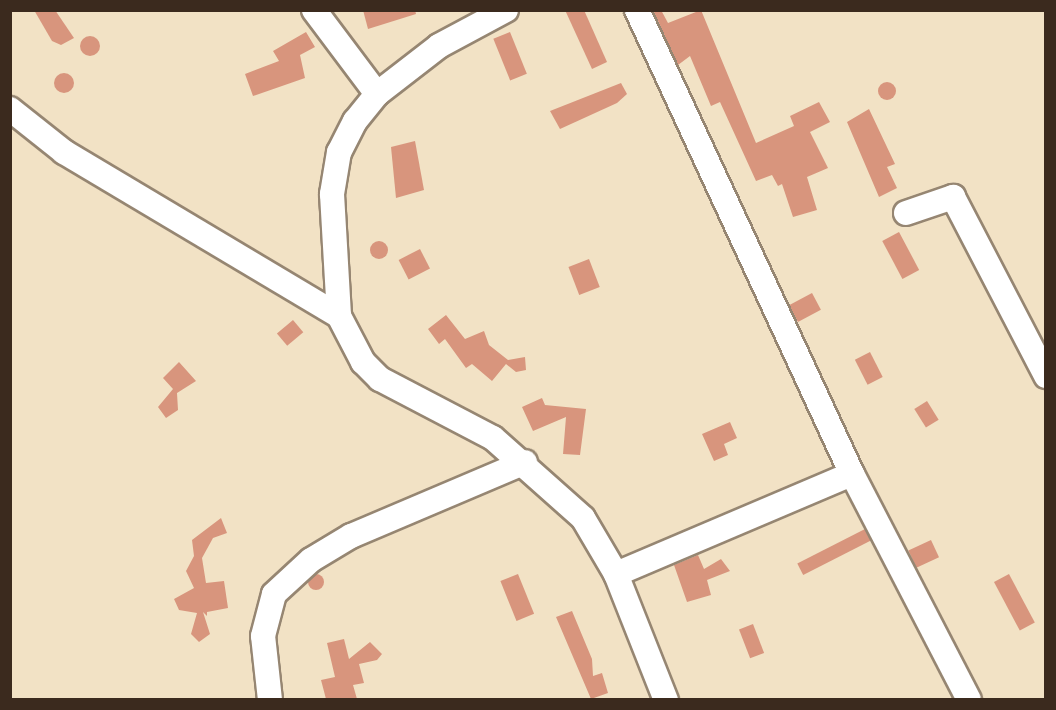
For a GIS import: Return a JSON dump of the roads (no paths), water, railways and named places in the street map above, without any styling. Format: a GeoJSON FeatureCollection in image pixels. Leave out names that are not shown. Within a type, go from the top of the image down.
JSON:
{"type":"FeatureCollection","features":[{"type":"Feature","properties":{"kind":"street"},"geometry":{"type":"LineString","coordinates":[[314,10],[377,94]]}},
{"type":"Feature","properties":{"kind":"street"},"geometry":{"type":"LineString","coordinates":[[506,10],[439,46],[377,94],[339,152],[332,194],[339,316],[363,362],[380,379],[492,438],[525,462],[583,518],[616,574],[666,699]]}},
{"type":"Feature","properties":{"kind":"street"},"geometry":{"type":"LineString","coordinates":[[637,10],[852,474],[969,699]]}},
{"type":"Feature","properties":{"kind":"street"},"geometry":{"type":"LineString","coordinates":[[10,109],[64,152],[339,316]]}},
{"type":"Feature","properties":{"kind":"street"},"geometry":{"type":"LineString","coordinates":[[906,213],[954,197],[1046,376]]}},
{"type":"Feature","properties":{"kind":"street"},"geometry":{"type":"LineString","coordinates":[[270,699],[263,636],[274,594],[303,567],[351,536],[525,462]]}},
{"type":"Feature","properties":{"kind":"street"},"geometry":{"type":"LineString","coordinates":[[616,574],[852,474]]}}]}
